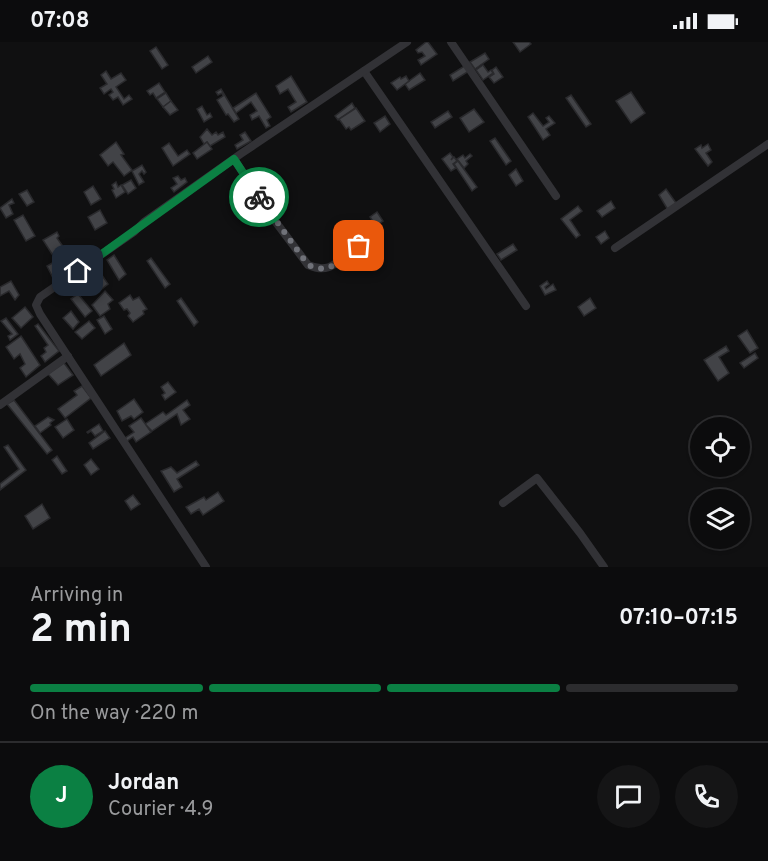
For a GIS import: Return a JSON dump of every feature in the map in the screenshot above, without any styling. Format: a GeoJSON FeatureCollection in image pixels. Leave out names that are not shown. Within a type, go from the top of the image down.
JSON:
{"type":"FeatureCollection","features":[{"type":"Feature","properties":{"kind":"street"},"geometry":{"type":"LineString","coordinates":[[206,567],[36,305],[40,297],[134,232],[144,222],[406,42]]}},
{"type":"Feature","properties":{"kind":"street"},"geometry":{"type":"LineString","coordinates":[[451,42],[556,196]]}},
{"type":"Feature","properties":{"kind":"street"},"geometry":{"type":"LineString","coordinates":[[364,71],[526,306]]}},
{"type":"Feature","properties":{"kind":"street"},"geometry":{"type":"LineString","coordinates":[[615,248],[768,144]]}},
{"type":"Feature","properties":{"kind":"street"},"geometry":{"type":"LineString","coordinates":[[234,159],[308,265],[316,269],[328,268],[359,246],[365,246]]}},
{"type":"Feature","properties":{"kind":"street"},"geometry":{"type":"LineString","coordinates":[[0,405],[68,356]]}},
{"type":"Feature","properties":{"kind":"street"},"geometry":{"type":"LineString","coordinates":[[503,503],[537,478],[604,567]]}},
{"type":"Feature","properties":{"kind":"building"},"geometry":{"type":"Polygon","coordinates":[[[426,42],[437,54],[421,65],[418,60],[425,56],[416,50],[426,42]]]}},
{"type":"Feature","properties":{"kind":"building"},"geometry":{"type":"Polygon","coordinates":[[[513,42],[529,42],[531,44],[520,52],[513,42]]]}},
{"type":"Feature","properties":{"kind":"building"},"geometry":{"type":"Polygon","coordinates":[[[156,47],[168,65],[162,69],[150,51],[156,47]]]}},
{"type":"Feature","properties":{"kind":"building"},"geometry":{"type":"Polygon","coordinates":[[[485,53],[489,59],[475,69],[470,62],[485,53]]]}},
{"type":"Feature","properties":{"kind":"building"},"geometry":{"type":"Polygon","coordinates":[[[208,56],[212,62],[196,73],[192,67],[208,56]]]}},
{"type":"Feature","properties":{"kind":"building"},"geometry":{"type":"Polygon","coordinates":[[[466,65],[469,71],[453,81],[450,75],[466,65]]]}},
{"type":"Feature","properties":{"kind":"building"},"geometry":{"type":"Polygon","coordinates":[[[483,65],[488,72],[491,70],[493,73],[483,80],[476,70],[483,65]]]}},
{"type":"Feature","properties":{"kind":"building"},"geometry":{"type":"Polygon","coordinates":[[[496,67],[503,77],[494,83],[489,77],[494,74],[492,70],[496,67]]]}},
{"type":"Feature","properties":{"kind":"building"},"geometry":{"type":"Polygon","coordinates":[[[106,71],[111,79],[121,73],[126,80],[116,87],[124,99],[129,95],[132,99],[123,105],[118,97],[113,100],[109,95],[113,92],[111,89],[104,94],[100,88],[107,84],[101,75],[106,71]]]}},
{"type":"Feature","properties":{"kind":"building"},"geometry":{"type":"Polygon","coordinates":[[[420,73],[425,80],[409,90],[405,84],[420,73]]]}},
{"type":"Feature","properties":{"kind":"building"},"geometry":{"type":"Polygon","coordinates":[[[291,76],[307,102],[291,112],[288,107],[296,102],[288,89],[280,94],[276,86],[291,76]]]}},
{"type":"Feature","properties":{"kind":"building"},"geometry":{"type":"Polygon","coordinates":[[[406,76],[409,81],[397,90],[391,83],[406,76]]]}},
{"type":"Feature","properties":{"kind":"building"},"geometry":{"type":"Polygon","coordinates":[[[159,83],[165,92],[156,98],[153,93],[150,95],[147,91],[159,83]]]}},
{"type":"Feature","properties":{"kind":"building"},"geometry":{"type":"Polygon","coordinates":[[[221,89],[239,119],[234,122],[228,114],[226,115],[217,100],[223,96],[222,93],[218,95],[216,92],[221,89]]]}},
{"type":"Feature","properties":{"kind":"building"},"geometry":{"type":"Polygon","coordinates":[[[631,92],[645,113],[631,123],[616,101],[631,92]]]}},
{"type":"Feature","properties":{"kind":"building"},"geometry":{"type":"Polygon","coordinates":[[[166,93],[171,101],[163,107],[157,99],[166,93]]]}},
{"type":"Feature","properties":{"kind":"building"},"geometry":{"type":"Polygon","coordinates":[[[256,93],[271,117],[267,120],[270,126],[266,128],[259,116],[252,120],[250,115],[257,111],[251,102],[236,113],[233,108],[256,93]]]}},
{"type":"Feature","properties":{"kind":"building"},"geometry":{"type":"Polygon","coordinates":[[[571,95],[591,124],[586,127],[566,98],[571,95]]]}},
{"type":"Feature","properties":{"kind":"building"},"geometry":{"type":"Polygon","coordinates":[[[171,101],[178,110],[170,115],[163,107],[171,101]]]}},
{"type":"Feature","properties":{"kind":"building"},"geometry":{"type":"Polygon","coordinates":[[[352,103],[355,108],[338,120],[335,116],[352,103]]]}},
{"type":"Feature","properties":{"kind":"building"},"geometry":{"type":"Polygon","coordinates":[[[202,106],[207,115],[210,113],[212,117],[204,122],[197,109],[202,106]]]}},
{"type":"Feature","properties":{"kind":"building"},"geometry":{"type":"Polygon","coordinates":[[[356,108],[365,121],[351,130],[349,127],[346,129],[339,119],[356,108]]]}},
{"type":"Feature","properties":{"kind":"building"},"geometry":{"type":"Polygon","coordinates":[[[474,109],[484,122],[469,132],[460,118],[474,109]]]}},
{"type":"Feature","properties":{"kind":"building"},"geometry":{"type":"Polygon","coordinates":[[[448,111],[452,117],[435,128],[431,122],[448,111]]]}},
{"type":"Feature","properties":{"kind":"building"},"geometry":{"type":"Polygon","coordinates":[[[533,113],[543,126],[549,122],[546,118],[549,116],[555,123],[546,129],[550,135],[543,140],[528,117],[533,113]]]}},
{"type":"Feature","properties":{"kind":"building"},"geometry":{"type":"Polygon","coordinates":[[[385,116],[390,124],[380,132],[374,123],[385,116]]]}},
{"type":"Feature","properties":{"kind":"building"},"geometry":{"type":"Polygon","coordinates":[[[207,129],[212,135],[216,132],[218,135],[223,132],[225,137],[210,146],[207,142],[204,144],[200,137],[207,129]]]}},
{"type":"Feature","properties":{"kind":"building"},"geometry":{"type":"Polygon","coordinates":[[[245,132],[251,141],[237,149],[235,145],[243,140],[240,135],[245,132]]]}},
{"type":"Feature","properties":{"kind":"building"},"geometry":{"type":"Polygon","coordinates":[[[495,138],[511,161],[506,165],[490,141],[495,138]]]}},
{"type":"Feature","properties":{"kind":"building"},"geometry":{"type":"Polygon","coordinates":[[[116,142],[124,154],[121,155],[132,170],[124,176],[113,162],[108,166],[100,155],[116,142]]]}},
{"type":"Feature","properties":{"kind":"building"},"geometry":{"type":"Polygon","coordinates":[[[207,142],[212,149],[197,159],[193,153],[207,142]]]}},
{"type":"Feature","properties":{"kind":"building"},"geometry":{"type":"Polygon","coordinates":[[[169,143],[178,156],[187,150],[190,154],[173,166],[162,148],[169,143]]]}},
{"type":"Feature","properties":{"kind":"building"},"geometry":{"type":"Polygon","coordinates":[[[708,144],[711,150],[706,153],[712,162],[708,166],[695,149],[708,144]]]}},
{"type":"Feature","properties":{"kind":"building"},"geometry":{"type":"Polygon","coordinates":[[[450,153],[453,157],[451,160],[454,157],[457,161],[453,164],[456,168],[451,171],[442,159],[450,153]]]}},
{"type":"Feature","properties":{"kind":"building"},"geometry":{"type":"Polygon","coordinates":[[[470,154],[472,156],[466,161],[468,164],[464,168],[457,159],[463,155],[465,158],[470,154]]]}},
{"type":"Feature","properties":{"kind":"building"},"geometry":{"type":"Polygon","coordinates":[[[458,161],[477,187],[472,191],[454,164],[458,161]]]}},
{"type":"Feature","properties":{"kind":"building"},"geometry":{"type":"Polygon","coordinates":[[[142,165],[146,172],[144,174],[142,171],[139,174],[144,182],[139,185],[132,171],[142,165]]]}},
{"type":"Feature","properties":{"kind":"building"},"geometry":{"type":"Polygon","coordinates":[[[516,169],[523,181],[516,186],[509,175],[516,169]]]}},
{"type":"Feature","properties":{"kind":"building"},"geometry":{"type":"Polygon","coordinates":[[[178,176],[181,180],[185,178],[187,182],[174,192],[171,188],[177,184],[173,178],[178,176]]]}},
{"type":"Feature","properties":{"kind":"building"},"geometry":{"type":"Polygon","coordinates":[[[131,180],[136,188],[128,194],[122,185],[131,180]]]}},
{"type":"Feature","properties":{"kind":"building"},"geometry":{"type":"Polygon","coordinates":[[[116,182],[118,187],[121,185],[125,192],[116,198],[112,185],[116,182]]]}},
{"type":"Feature","properties":{"kind":"building"},"geometry":{"type":"Polygon","coordinates":[[[93,186],[101,199],[91,205],[84,192],[93,186]]]}},
{"type":"Feature","properties":{"kind":"building"},"geometry":{"type":"Polygon","coordinates":[[[666,189],[676,203],[668,210],[659,195],[666,189]]]}},
{"type":"Feature","properties":{"kind":"building"},"geometry":{"type":"Polygon","coordinates":[[[27,190],[34,202],[27,206],[19,194],[27,190]]]}},
{"type":"Feature","properties":{"kind":"building"},"geometry":{"type":"Polygon","coordinates":[[[12,199],[14,203],[9,205],[13,214],[6,218],[0,208],[12,199]]]}},
{"type":"Feature","properties":{"kind":"building"},"geometry":{"type":"Polygon","coordinates":[[[611,201],[615,208],[602,217],[597,211],[611,201]]]}},
{"type":"Feature","properties":{"kind":"building"},"geometry":{"type":"Polygon","coordinates":[[[578,206],[582,211],[570,220],[580,235],[576,238],[561,219],[578,206]]]}},
{"type":"Feature","properties":{"kind":"building"},"geometry":{"type":"Polygon","coordinates":[[[100,210],[107,223],[95,230],[88,217],[100,210]]]}},
{"type":"Feature","properties":{"kind":"building"},"geometry":{"type":"Polygon","coordinates":[[[377,212],[383,221],[376,226],[370,217],[377,212]]]}},
{"type":"Feature","properties":{"kind":"building"},"geometry":{"type":"Polygon","coordinates":[[[23,215],[35,236],[26,241],[14,220],[23,215]]]}},
{"type":"Feature","properties":{"kind":"building"},"geometry":{"type":"Polygon","coordinates":[[[605,231],[609,238],[601,244],[596,237],[605,231]]]}},
{"type":"Feature","properties":{"kind":"building"},"geometry":{"type":"Polygon","coordinates":[[[57,232],[59,236],[57,238],[64,248],[52,254],[43,240],[57,232]]]}},
{"type":"Feature","properties":{"kind":"building"},"geometry":{"type":"Polygon","coordinates":[[[513,244],[517,250],[501,260],[497,254],[513,244]]]}},
{"type":"Feature","properties":{"kind":"building"},"geometry":{"type":"Polygon","coordinates":[[[114,255],[126,274],[119,280],[107,260],[114,255]]]}},
{"type":"Feature","properties":{"kind":"building"},"geometry":{"type":"Polygon","coordinates":[[[151,258],[170,284],[165,288],[147,261],[151,258]]]}},
{"type":"Feature","properties":{"kind":"building"},"geometry":{"type":"Polygon","coordinates":[[[70,260],[73,266],[53,278],[47,266],[54,262],[58,267],[70,260]]]}},
{"type":"Feature","properties":{"kind":"building"},"geometry":{"type":"Polygon","coordinates":[[[95,265],[108,284],[98,292],[85,272],[95,265]]]}},
{"type":"Feature","properties":{"kind":"building"},"geometry":{"type":"Polygon","coordinates":[[[11,281],[19,295],[15,300],[9,291],[0,296],[0,287],[11,281]]]}},
{"type":"Feature","properties":{"kind":"building"},"geometry":{"type":"Polygon","coordinates":[[[547,281],[549,284],[545,287],[546,289],[553,284],[556,290],[545,295],[540,286],[547,281]]]}},
{"type":"Feature","properties":{"kind":"building"},"geometry":{"type":"Polygon","coordinates":[[[105,291],[113,300],[108,304],[110,309],[100,316],[92,305],[105,291]]]}},
{"type":"Feature","properties":{"kind":"building"},"geometry":{"type":"Polygon","coordinates":[[[78,294],[92,311],[85,317],[71,299],[78,294]]]}},
{"type":"Feature","properties":{"kind":"building"},"geometry":{"type":"Polygon","coordinates":[[[130,295],[133,300],[139,297],[147,309],[133,322],[128,316],[130,313],[127,309],[124,310],[119,303],[130,295]]]}},
{"type":"Feature","properties":{"kind":"building"},"geometry":{"type":"Polygon","coordinates":[[[181,298],[198,322],[194,326],[177,301],[181,298]]]}},
{"type":"Feature","properties":{"kind":"building"},"geometry":{"type":"Polygon","coordinates":[[[590,298],[596,308],[584,316],[578,307],[590,298]]]}},
{"type":"Feature","properties":{"kind":"building"},"geometry":{"type":"Polygon","coordinates":[[[25,307],[33,317],[21,328],[12,318],[25,307]]]}},
{"type":"Feature","properties":{"kind":"building"},"geometry":{"type":"Polygon","coordinates":[[[71,311],[79,322],[73,329],[63,318],[71,311]]]}},
{"type":"Feature","properties":{"kind":"building"},"geometry":{"type":"Polygon","coordinates":[[[104,316],[112,329],[105,334],[97,320],[104,316]]]}},
{"type":"Feature","properties":{"kind":"building"},"geometry":{"type":"Polygon","coordinates":[[[6,318],[18,334],[10,340],[8,336],[12,334],[1,321],[6,318]]]}},
{"type":"Feature","properties":{"kind":"building"},"geometry":{"type":"Polygon","coordinates":[[[89,321],[95,328],[82,339],[75,332],[89,321]]]}},
{"type":"Feature","properties":{"kind":"building"},"geometry":{"type":"Polygon","coordinates":[[[38,324],[59,351],[45,362],[41,356],[46,352],[44,348],[48,345],[35,326],[38,324]]]}},
{"type":"Feature","properties":{"kind":"building"},"geometry":{"type":"Polygon","coordinates":[[[747,330],[758,348],[750,353],[738,336],[747,330]]]}},
{"type":"Feature","properties":{"kind":"building"},"geometry":{"type":"Polygon","coordinates":[[[21,336],[40,365],[26,377],[20,368],[25,364],[20,354],[14,359],[6,347],[21,336]]]}},
{"type":"Feature","properties":{"kind":"building"},"geometry":{"type":"Polygon","coordinates":[[[124,343],[131,355],[101,376],[94,365],[124,343]]]}},
{"type":"Feature","properties":{"kind":"building"},"geometry":{"type":"Polygon","coordinates":[[[726,346],[729,351],[719,357],[729,373],[718,381],[704,360],[726,346]]]}},
{"type":"Feature","properties":{"kind":"building"},"geometry":{"type":"Polygon","coordinates":[[[755,353],[758,358],[744,368],[740,363],[755,353]]]}},
{"type":"Feature","properties":{"kind":"building"},"geometry":{"type":"Polygon","coordinates":[[[64,363],[73,375],[58,385],[48,374],[64,363]]]}},
{"type":"Feature","properties":{"kind":"building"},"geometry":{"type":"Polygon","coordinates":[[[168,382],[176,392],[165,400],[162,395],[165,393],[161,387],[168,382]]]}},
{"type":"Feature","properties":{"kind":"building"},"geometry":{"type":"Polygon","coordinates":[[[82,386],[91,398],[65,418],[58,409],[77,395],[74,391],[82,386]]]}},
{"type":"Feature","properties":{"kind":"building"},"geometry":{"type":"Polygon","coordinates":[[[134,399],[143,412],[134,419],[131,416],[122,421],[117,411],[134,399]]]}},
{"type":"Feature","properties":{"kind":"building"},"geometry":{"type":"Polygon","coordinates":[[[14,400],[52,450],[47,454],[7,404],[14,400]]]}},
{"type":"Feature","properties":{"kind":"building"},"geometry":{"type":"Polygon","coordinates":[[[187,400],[190,405],[183,410],[190,419],[181,425],[177,414],[152,431],[145,424],[163,412],[166,415],[187,400]]]}},
{"type":"Feature","properties":{"kind":"building"},"geometry":{"type":"Polygon","coordinates":[[[48,417],[54,420],[40,433],[35,426],[48,417]]]}},
{"type":"Feature","properties":{"kind":"building"},"geometry":{"type":"Polygon","coordinates":[[[141,418],[151,432],[136,442],[133,437],[127,441],[125,438],[134,432],[129,426],[141,418]]]}},
{"type":"Feature","properties":{"kind":"building"},"geometry":{"type":"Polygon","coordinates":[[[67,419],[74,430],[63,438],[55,427],[67,419]]]}},
{"type":"Feature","properties":{"kind":"building"},"geometry":{"type":"Polygon","coordinates":[[[99,424],[103,431],[95,436],[91,431],[87,432],[99,424]]]}},
{"type":"Feature","properties":{"kind":"building"},"geometry":{"type":"Polygon","coordinates":[[[105,431],[110,438],[93,449],[89,443],[105,431]]]}},
{"type":"Feature","properties":{"kind":"building"},"geometry":{"type":"Polygon","coordinates":[[[8,445],[26,470],[0,490],[0,484],[19,469],[4,447],[8,445]]]}},
{"type":"Feature","properties":{"kind":"building"},"geometry":{"type":"Polygon","coordinates":[[[57,456],[67,471],[62,474],[52,460],[57,456]]]}},
{"type":"Feature","properties":{"kind":"building"},"geometry":{"type":"Polygon","coordinates":[[[91,459],[99,469],[91,475],[84,465],[91,459]]]}},
{"type":"Feature","properties":{"kind":"building"},"geometry":{"type":"Polygon","coordinates":[[[196,461],[199,465],[177,479],[182,487],[174,492],[161,471],[171,467],[177,473],[196,461]]]}},
{"type":"Feature","properties":{"kind":"building"},"geometry":{"type":"Polygon","coordinates":[[[218,492],[224,501],[203,515],[199,509],[191,514],[186,507],[204,497],[206,500],[218,492]]]}},
{"type":"Feature","properties":{"kind":"building"},"geometry":{"type":"Polygon","coordinates":[[[133,495],[140,504],[131,510],[125,501],[133,495]]]}},
{"type":"Feature","properties":{"kind":"building"},"geometry":{"type":"Polygon","coordinates":[[[42,504],[50,518],[33,529],[25,516],[42,504]]]}},
{"type":"Feature","properties":{"kind":"way so far"},"geometry":{"type":"LineString","coordinates":[[259,197],[296,251],[308,265],[316,269],[335,265],[359,246]]}},
{"type":"Feature","properties":{"kind":"route"},"geometry":{"type":"LineString","coordinates":[[78,271],[234,159],[259,197]]}}]}
